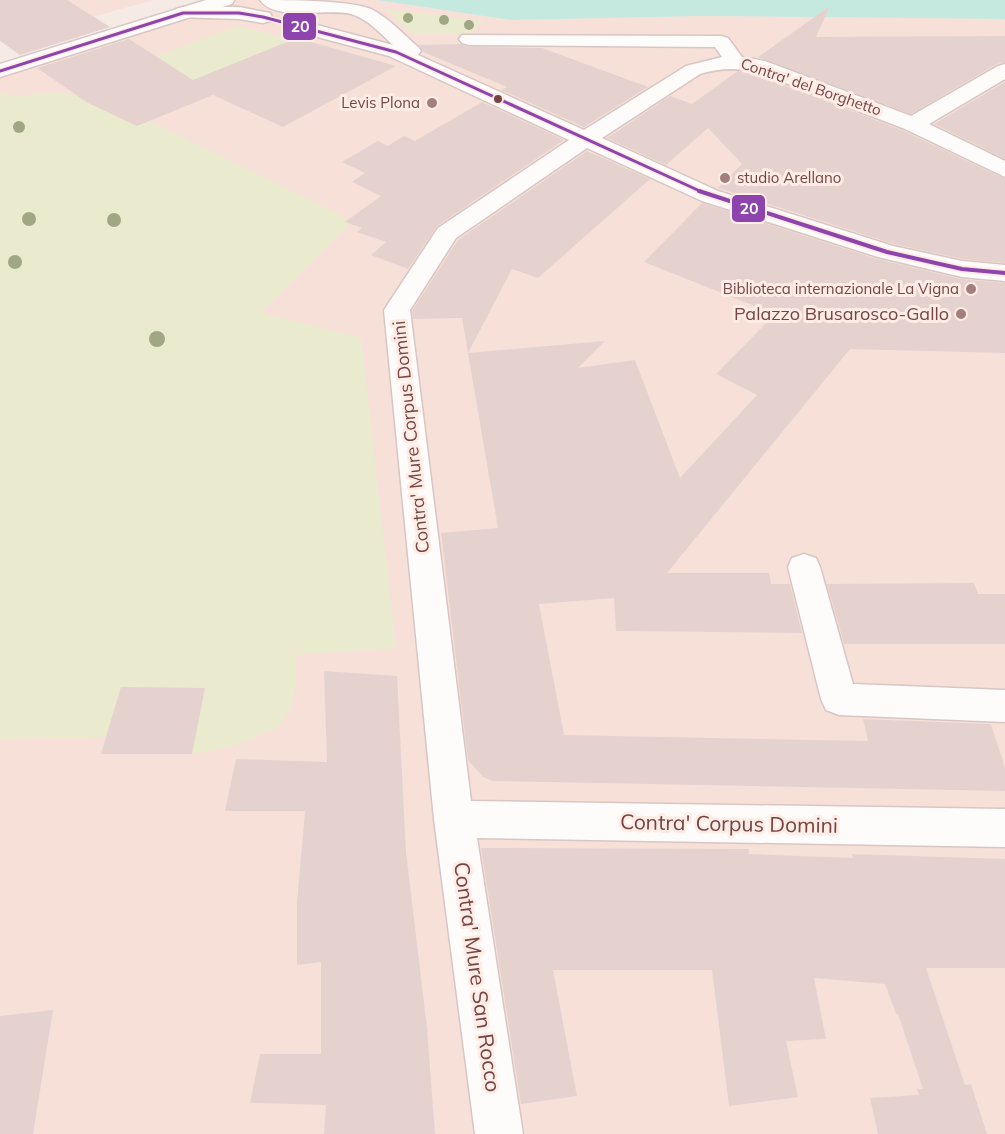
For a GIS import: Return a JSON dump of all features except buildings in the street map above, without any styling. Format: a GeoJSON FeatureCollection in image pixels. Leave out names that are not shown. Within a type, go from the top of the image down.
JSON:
{"type":"FeatureCollection","features":[{"type":"Feature","properties":{"kind":"street"},"geometry":{"type":"LineString","coordinates":[[0,55],[183,6],[225,0]]}},
{"type":"Feature","properties":{"kind":"street"},"geometry":{"type":"LineString","coordinates":[[267,12],[280,4],[346,8],[364,13],[434,70]]}},
{"type":"Feature","properties":{"kind":"street"},"geometry":{"type":"LineString","coordinates":[[0,71],[183,6],[232,12],[267,12],[313,30],[376,46],[434,70],[710,196],[887,252],[962,269],[1005,273]]}},
{"type":"Feature","properties":{"kind":"street","name":"Contra' del Borghetto"},"geometry":{"type":"LineString","coordinates":[[468,39],[721,42],[736,62],[758,65],[913,124],[1005,170]]}},
{"type":"Feature","properties":{"kind":"street","name":"Contra' Mure Corpus Domini"},"geometry":{"type":"LineString","coordinates":[[454,819],[397,310],[447,233],[584,140],[693,70],[712,64],[736,62]]}},
{"type":"Feature","properties":{"kind":"street"},"geometry":{"type":"LineString","coordinates":[[913,124],[1005,70]]}},
{"type":"Feature","properties":{"kind":"street"},"geometry":{"type":"LineString","coordinates":[[804,567],[839,699],[1005,706]]}},
{"type":"Feature","properties":{"kind":"street","name":"Contra' Corpus Domini"},"geometry":{"type":"LineString","coordinates":[[454,819],[1005,828]]}},
{"type":"Feature","properties":{"kind":"street","name":"Contra' Mure San Rocco"},"geometry":{"type":"LineString","coordinates":[[454,819],[499,1134]]}},
{"type":"Feature","properties":{"kind":"shaded area"},"geometry":{"type":"Polygon","coordinates":[[[0,0],[154,0],[0,42],[0,0]]]}},
{"type":"Feature","properties":{"kind":"shaded area"},"geometry":{"type":"Polygon","coordinates":[[[231,0],[377,0],[510,20],[702,16],[1005,19],[1005,1134],[0,1134],[0,73],[231,0]]]}},
{"type":"Feature","properties":{"kind":"green space"},"geometry":{"type":"Polygon","coordinates":[[[385,9],[482,21],[471,34],[412,34],[385,9]]]}},
{"type":"Feature","properties":{"kind":"green space"},"geometry":{"type":"Polygon","coordinates":[[[239,26],[293,40],[111,114],[137,126],[150,121],[353,221],[261,313],[361,338],[396,648],[295,655],[294,693],[284,719],[272,730],[224,748],[184,754],[199,717],[205,688],[121,687],[106,737],[0,739],[0,92],[21,96],[64,93],[87,102],[175,69],[156,56],[239,26]]]}},
{"type":"Feature","properties":{"kind":"water"},"geometry":{"type":"Polygon","coordinates":[[[377,0],[1005,0],[1005,19],[702,16],[510,20],[377,0]]]}},
{"type":"Feature","properties":{"kind":"transit line","name":"20"},"geometry":{"type":"LineString","coordinates":[[0,71],[183,13],[239,13],[263,17],[396,52],[710,196],[887,252],[962,269],[1005,273]]}},
{"type":"Feature","properties":{"kind":"place","name":"Levis Plona"},"geometry":{"type":"Point","coordinates":[432,103]}},
{"type":"Feature","properties":{"kind":"place","name":"studio Arellano"},"geometry":{"type":"Point","coordinates":[725,178]}},
{"type":"Feature","properties":{"kind":"place","name":"Biblioteca internazionale La Vigna"},"geometry":{"type":"Point","coordinates":[971,289]}},
{"type":"Feature","properties":{"kind":"place","name":"Palazzo Brusarosco-Gallo"},"geometry":{"type":"Point","coordinates":[961,314]}}]}
